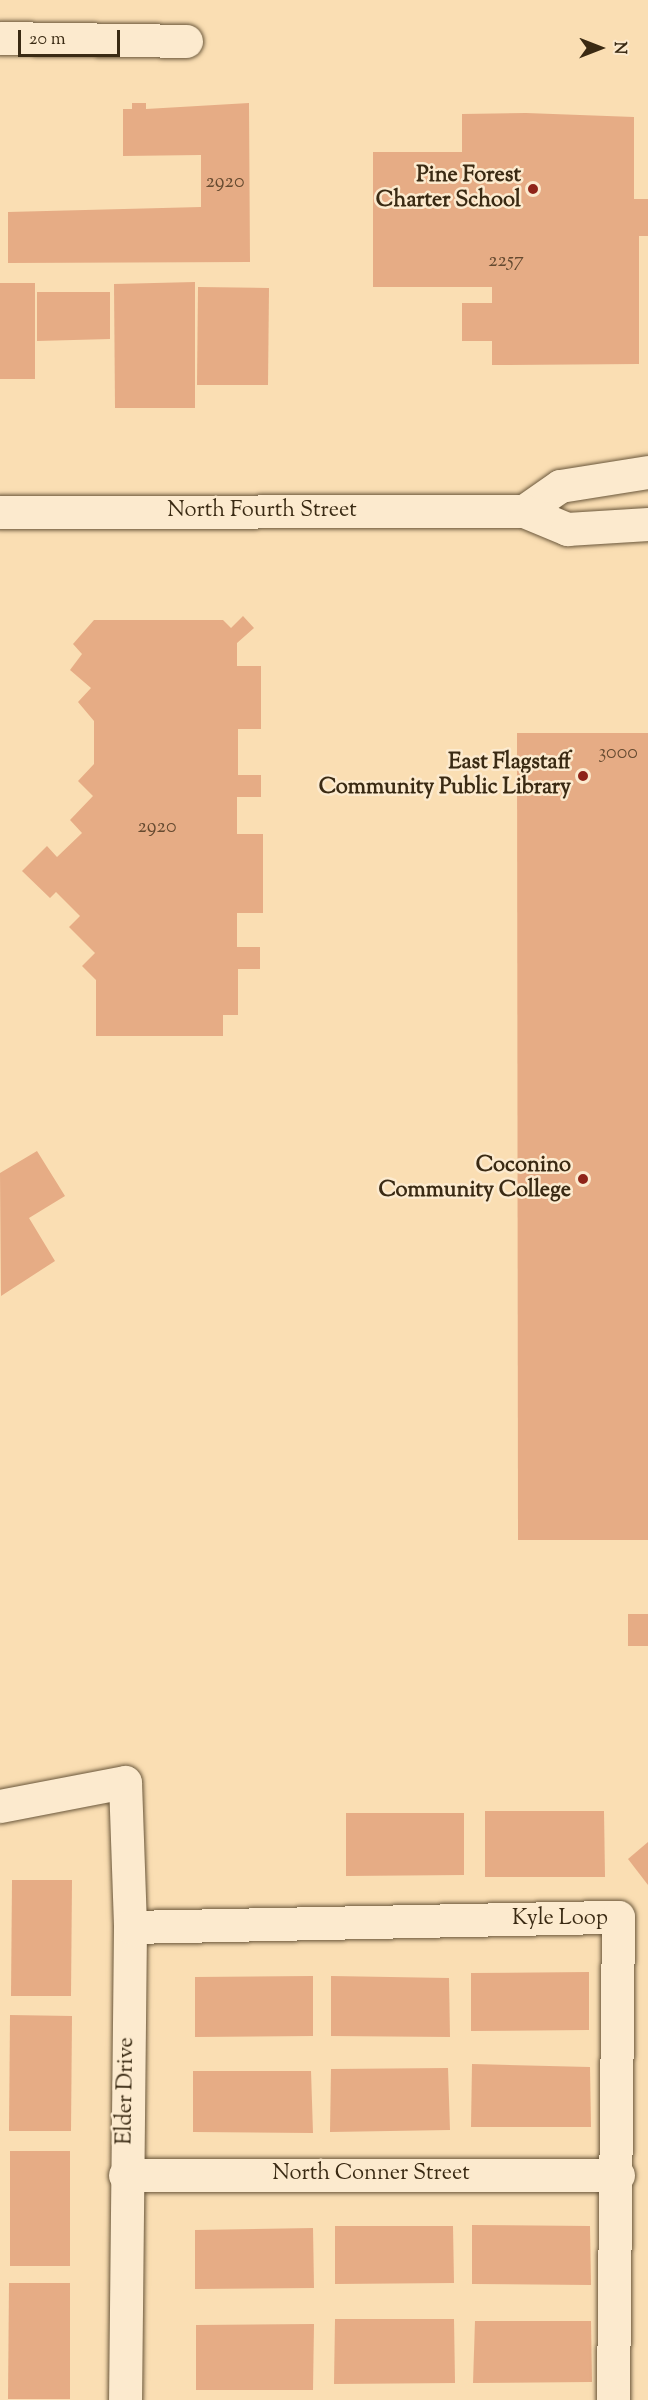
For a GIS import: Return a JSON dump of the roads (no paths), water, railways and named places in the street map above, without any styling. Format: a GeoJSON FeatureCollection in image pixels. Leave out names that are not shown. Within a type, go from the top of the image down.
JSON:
{"type":"FeatureCollection","features":[{"type":"Feature","properties":{"kind":"street"},"geometry":{"type":"LineString","coordinates":[[0,38],[186,41]]}},
{"type":"Feature","properties":{"kind":"street"},"geometry":{"type":"LineString","coordinates":[[524,511],[560,486],[648,472]]}},
{"type":"Feature","properties":{"kind":"street","name":"North Fourth Street"},"geometry":{"type":"LineString","coordinates":[[0,512],[524,511],[567,529],[648,524]]}},
{"type":"Feature","properties":{"kind":"street","name":"Elder Drive"},"geometry":{"type":"LineString","coordinates":[[0,1806],[125,1782],[130,1927],[125,2175],[125,2400]]}},
{"type":"Feature","properties":{"kind":"street","name":"Kyle Loop"},"geometry":{"type":"LineString","coordinates":[[130,1927],[618,1917],[618,2175],[613,2400]]}},
{"type":"Feature","properties":{"kind":"street","name":"North Conner Street"},"geometry":{"type":"LineString","coordinates":[[125,2175],[618,2175]]}},
{"type":"Feature","properties":{"kind":"place","name":"Pine Forest Charter School"},"geometry":{"type":"Point","coordinates":[533,189]}},
{"type":"Feature","properties":{"kind":"place","name":"East Flagstaff Community Public Library"},"geometry":{"type":"Point","coordinates":[583,776]}},
{"type":"Feature","properties":{"kind":"place","name":"Coconino Community College"},"geometry":{"type":"Point","coordinates":[583,1179]}}]}
